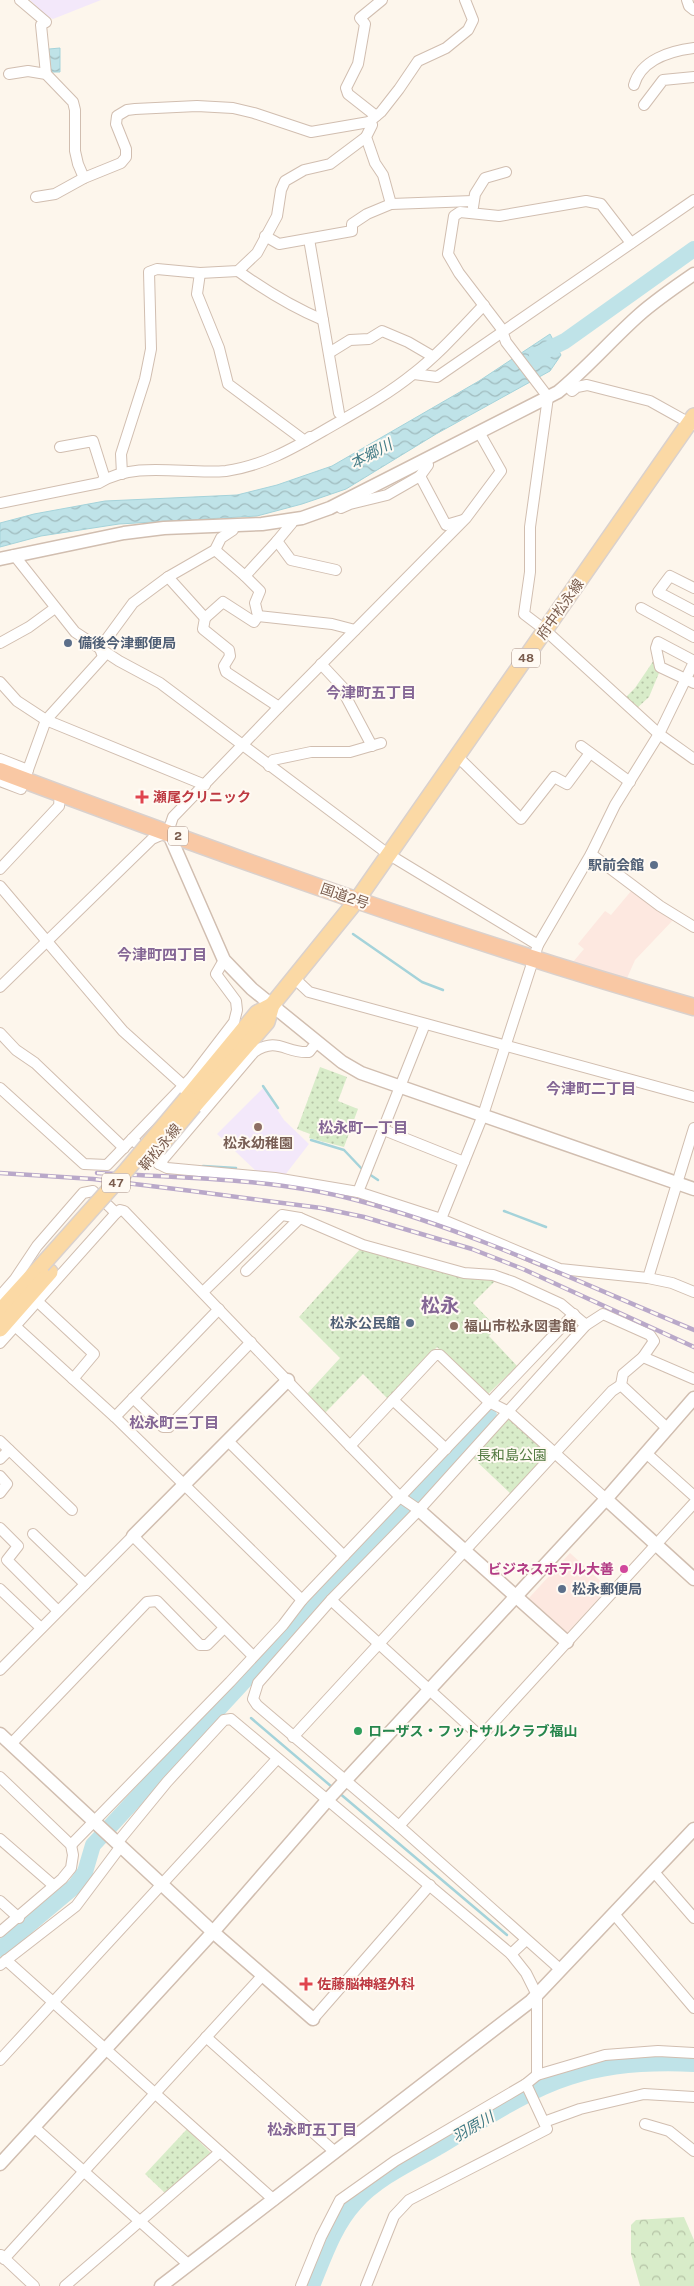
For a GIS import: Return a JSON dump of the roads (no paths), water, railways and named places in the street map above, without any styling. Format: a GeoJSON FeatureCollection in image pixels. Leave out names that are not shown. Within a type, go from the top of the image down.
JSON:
{"type":"FeatureCollection","features":[{"type":"Feature","properties":{"kind":"highway","name":"国道2号"},"geometry":{"type":"LineString","coordinates":[[0,771],[26,775],[60,794],[357,900],[512,952],[536,952],[694,1007]]}},
{"type":"Feature","properties":{"kind":"main road","name":"府中松永線"},"geometry":{"type":"LineString","coordinates":[[357,900],[692,421]]}},
{"type":"Feature","properties":{"kind":"main road","name":"鞆松永線"},"geometry":{"type":"LineString","coordinates":[[8,1327],[46,1269],[257,1013],[272,1005],[357,900]]}},
{"type":"Feature","properties":{"kind":"main road","name":"鞆松永線"},"geometry":{"type":"LineString","coordinates":[[0,1311],[46,1269]]}},
{"type":"Feature","properties":{"kind":"street"},"geometry":{"type":"LineString","coordinates":[[20,0],[46,22],[41,26],[41,32],[45,49],[46,74]]}},
{"type":"Feature","properties":{"kind":"street"},"geometry":{"type":"LineString","coordinates":[[373,119],[348,94],[346,88],[358,64],[365,24],[360,18],[382,0]]}},
{"type":"Feature","properties":{"kind":"street"},"geometry":{"type":"LineString","coordinates":[[238,271],[256,253],[277,216],[281,190],[285,181],[304,170],[330,164],[366,137],[373,119],[399,89],[418,61],[446,48],[468,30],[473,20],[466,0]]}},
{"type":"Feature","properties":{"kind":"street"},"geometry":{"type":"LineString","coordinates":[[687,0],[689,6],[694,10]]}},
{"type":"Feature","properties":{"kind":"street"},"geometry":{"type":"LineString","coordinates":[[634,85],[643,67],[651,61],[694,48]]}},
{"type":"Feature","properties":{"kind":"street"},"geometry":{"type":"LineString","coordinates":[[9,74],[28,71],[46,74],[73,102],[75,110],[75,151],[84,178]]}},
{"type":"Feature","properties":{"kind":"street"},"geometry":{"type":"LineString","coordinates":[[644,105],[663,80],[694,77]]}},
{"type":"Feature","properties":{"kind":"street"},"geometry":{"type":"LineString","coordinates":[[36,197],[55,194],[84,178],[121,163],[126,157],[126,149],[116,124],[117,116],[127,110],[197,106],[232,108],[254,113],[311,132],[326,131],[373,119]]}},
{"type":"Feature","properties":{"kind":"street"},"geometry":{"type":"LineString","coordinates":[[366,137],[374,162],[383,175],[391,204]]}},
{"type":"Feature","properties":{"kind":"street"},"geometry":{"type":"LineString","coordinates":[[473,213],[473,201],[484,178],[506,172]]}},
{"type":"Feature","properties":{"kind":"street"},"geometry":{"type":"LineString","coordinates":[[414,374],[437,377],[504,338],[694,200]]}},
{"type":"Feature","properties":{"kind":"street"},"geometry":{"type":"LineString","coordinates":[[265,236],[279,244],[352,231],[352,224],[367,214],[391,204],[473,201]]}},
{"type":"Feature","properties":{"kind":"street"},"geometry":{"type":"LineString","coordinates":[[548,397],[536,384],[504,338],[501,328],[459,273],[448,254],[454,216],[460,212],[499,216],[586,201],[601,204],[631,244]]}},
{"type":"Feature","properties":{"kind":"street"},"geometry":{"type":"LineString","coordinates":[[310,239],[339,413]]}},
{"type":"Feature","properties":{"kind":"street"},"geometry":{"type":"LineString","coordinates":[[122,474],[121,454],[145,379],[151,350],[149,272],[157,269],[200,273],[238,271],[294,308],[323,320]]}},
{"type":"Feature","properties":{"kind":"street"},"geometry":{"type":"LineString","coordinates":[[200,273],[197,294],[219,348],[228,384],[305,441]]}},
{"type":"Feature","properties":{"kind":"street"},"geometry":{"type":"LineString","coordinates":[[0,559],[164,528],[262,524],[291,520],[330,508],[548,397],[567,385],[638,316],[671,289],[694,274]]}},
{"type":"Feature","properties":{"kind":"street"},"geometry":{"type":"LineString","coordinates":[[0,503],[99,483],[111,476],[122,474],[150,470],[226,471],[263,462],[287,452],[380,398],[414,374],[484,305]]}},
{"type":"Feature","properties":{"kind":"street"},"geometry":{"type":"LineString","coordinates":[[329,353],[350,340],[368,339],[382,331],[408,342],[432,356]]}},
{"type":"Feature","properties":{"kind":"street"},"geometry":{"type":"LineString","coordinates":[[567,385],[572,391],[577,387],[587,385],[650,401],[692,421]]}},
{"type":"Feature","properties":{"kind":"street"},"geometry":{"type":"LineString","coordinates":[[548,397],[530,527],[530,572],[524,614],[546,630],[659,734],[694,759]]}},
{"type":"Feature","properties":{"kind":"street"},"geometry":{"type":"LineString","coordinates":[[305,441],[339,413],[380,398]]}},
{"type":"Feature","properties":{"kind":"street"},"geometry":{"type":"LineString","coordinates":[[479,432],[501,471],[466,518],[173,817],[168,832],[224,960],[252,988],[342,1062],[361,1073],[694,1189]]}},
{"type":"Feature","properties":{"kind":"street"},"geometry":{"type":"LineString","coordinates":[[60,447],[93,441],[105,479]]}},
{"type":"Feature","properties":{"kind":"street"},"geometry":{"type":"LineString","coordinates":[[330,508],[333,512],[350,504],[387,495],[420,476],[428,465],[426,459]]}},
{"type":"Feature","properties":{"kind":"street"},"geometry":{"type":"LineString","coordinates":[[420,476],[446,525],[466,518]]}},
{"type":"Feature","properties":{"kind":"street"},"geometry":{"type":"LineString","coordinates":[[245,576],[277,541],[292,522],[291,520]]}},
{"type":"Feature","properties":{"kind":"street"},"geometry":{"type":"LineString","coordinates":[[100,648],[133,603],[168,577],[216,550],[221,538],[233,530],[234,525]]}},
{"type":"Feature","properties":{"kind":"street"},"geometry":{"type":"LineString","coordinates":[[277,541],[291,560],[336,570]]}},
{"type":"Feature","properties":{"kind":"street"},"geometry":{"type":"LineString","coordinates":[[216,550],[260,591],[256,603],[258,616],[254,622],[223,602],[206,618],[202,629],[228,650],[230,656],[224,666],[226,672],[279,707]]}},
{"type":"Feature","properties":{"kind":"street"},"geometry":{"type":"LineString","coordinates":[[14,555],[75,632],[160,683],[388,854],[521,935],[536,952]]}},
{"type":"Feature","properties":{"kind":"street"},"geometry":{"type":"LineString","coordinates":[[694,588],[670,576],[658,592],[694,611]]}},
{"type":"Feature","properties":{"kind":"street"},"geometry":{"type":"LineString","coordinates":[[168,577],[206,618]]}},
{"type":"Feature","properties":{"kind":"street"},"geometry":{"type":"LineString","coordinates":[[0,643],[29,627],[55,608]]}},
{"type":"Feature","properties":{"kind":"street"},"geometry":{"type":"LineString","coordinates":[[641,608],[694,637]]}},
{"type":"Feature","properties":{"kind":"street"},"geometry":{"type":"LineString","coordinates":[[258,616],[332,624],[355,630]]}},
{"type":"Feature","properties":{"kind":"street"},"geometry":{"type":"LineString","coordinates":[[442,1219],[507,1045],[536,952],[591,854],[615,805],[690,681],[694,662],[658,642],[656,648],[660,667],[690,681]]}},
{"type":"Feature","properties":{"kind":"street"},"geometry":{"type":"LineString","coordinates":[[0,781],[21,789],[46,720],[103,657],[100,648]]}},
{"type":"Feature","properties":{"kind":"street"},"geometry":{"type":"LineString","coordinates":[[270,766],[273,760],[311,752],[350,752],[376,744],[346,697],[349,694],[321,664]]}},
{"type":"Feature","properties":{"kind":"street"},"geometry":{"type":"LineString","coordinates":[[0,682],[17,701],[46,720],[205,785]]}},
{"type":"Feature","properties":{"kind":"street"},"geometry":{"type":"LineString","coordinates":[[581,746],[630,782]]}},
{"type":"Feature","properties":{"kind":"street"},"geometry":{"type":"LineString","coordinates":[[458,757],[521,819],[554,777],[567,784],[590,753]]}},
{"type":"Feature","properties":{"kind":"street"},"geometry":{"type":"LineString","coordinates":[[0,759],[26,775]]}},
{"type":"Feature","properties":{"kind":"street"},"geometry":{"type":"LineString","coordinates":[[0,869],[58,806],[60,794]]}},
{"type":"Feature","properties":{"kind":"street"},"geometry":{"type":"LineString","coordinates":[[0,987],[152,839],[168,832]]}},
{"type":"Feature","properties":{"kind":"street"},"geometry":{"type":"LineString","coordinates":[[591,854],[660,906],[694,927]]}},
{"type":"Feature","properties":{"kind":"street"},"geometry":{"type":"LineString","coordinates":[[0,886],[123,1031],[188,1096]]}},
{"type":"Feature","properties":{"kind":"street"},"geometry":{"type":"LineString","coordinates":[[512,952],[521,935]]}},
{"type":"Feature","properties":{"kind":"street"},"geometry":{"type":"LineString","coordinates":[[0,1033],[16,1050],[35,1062],[124,1148],[132,1139],[188,1096],[191,1078],[234,1022],[237,1010],[236,1001],[216,974],[224,960]]}},
{"type":"Feature","properties":{"kind":"street"},"geometry":{"type":"LineString","coordinates":[[294,978],[308,992],[694,1097]]}},
{"type":"Feature","properties":{"kind":"street"},"geometry":{"type":"LineString","coordinates":[[358,1192],[425,1024]]}},
{"type":"Feature","properties":{"kind":"street"},"geometry":{"type":"LineString","coordinates":[[159,1164],[254,1052],[268,1044],[276,1044],[302,1053],[309,1052],[317,1042]]}},
{"type":"Feature","properties":{"kind":"street","name":"47"},"geometry":{"type":"LineString","coordinates":[[0,1088],[84,1164],[107,1164],[124,1148]]}},
{"type":"Feature","properties":{"kind":"street"},"geometry":{"type":"LineString","coordinates":[[648,1278],[694,1128]]}},
{"type":"Feature","properties":{"kind":"street"},"geometry":{"type":"LineString","coordinates":[[384,1130],[464,1162]]}},
{"type":"Feature","properties":{"kind":"street"},"geometry":{"type":"LineString","coordinates":[[132,1139],[159,1164],[167,1168],[274,1178],[358,1192],[442,1219],[560,1269],[648,1278],[672,1283],[694,1292]]}},
{"type":"Feature","properties":{"kind":"street"},"geometry":{"type":"LineString","coordinates":[[0,1296],[37,1246],[83,1193],[93,1191],[116,1212]]}},
{"type":"Feature","properties":{"kind":"street"},"geometry":{"type":"LineString","coordinates":[[0,1343],[8,1327],[37,1301],[116,1212],[124,1211],[400,1497],[419,1510],[566,1642]]}},
{"type":"Feature","properties":{"kind":"street"},"geometry":{"type":"LineString","coordinates":[[203,1292],[282,1215],[300,1218],[363,1244],[464,1273],[493,1275],[513,1282],[546,1296],[574,1314],[586,1326]]}},
{"type":"Feature","properties":{"kind":"street"},"geometry":{"type":"LineString","coordinates":[[246,1271],[300,1218]]}},
{"type":"Feature","properties":{"kind":"street"},"geometry":{"type":"LineString","coordinates":[[0,1279],[8,1287]]}},
{"type":"Feature","properties":{"kind":"street"},"geometry":{"type":"LineString","coordinates":[[37,1301],[94,1354],[73,1379]]}},
{"type":"Feature","properties":{"kind":"street"},"geometry":{"type":"LineString","coordinates":[[115,1417],[219,1309]]}},
{"type":"Feature","properties":{"kind":"street"},"geometry":{"type":"LineString","coordinates":[[71,1845],[97,1823],[282,1625],[302,1600],[574,1314]]}},
{"type":"Feature","properties":{"kind":"street"},"geometry":{"type":"LineString","coordinates":[[294,1737],[555,1452],[612,1391],[621,1385],[623,1374],[642,1357],[654,1342],[650,1335],[603,1314],[586,1326],[419,1510],[332,1600],[258,1683],[254,1691],[253,1699],[257,1705],[343,1784],[399,1826],[561,1970]]}},
{"type":"Feature","properties":{"kind":"street"},"geometry":{"type":"LineString","coordinates":[[8,1327],[73,1379],[115,1417],[302,1600]]}},
{"type":"Feature","properties":{"kind":"street"},"geometry":{"type":"LineString","coordinates":[[133,1398],[163,1427],[169,1427],[251,1342]]}},
{"type":"Feature","properties":{"kind":"street"},"geometry":{"type":"LineString","coordinates":[[350,1446],[435,1355],[440,1355],[489,1402],[509,1412],[555,1452],[694,1579]]}},
{"type":"Feature","properties":{"kind":"street"},"geometry":{"type":"LineString","coordinates":[[642,1357],[694,1379]]}},
{"type":"Feature","properties":{"kind":"street"},"geometry":{"type":"LineString","coordinates":[[2,1662],[41,1628],[288,1380]]}},
{"type":"Feature","properties":{"kind":"street"},"geometry":{"type":"LineString","coordinates":[[621,1385],[668,1429]]}},
{"type":"Feature","properties":{"kind":"street"},"geometry":{"type":"LineString","coordinates":[[0,2164],[213,1932],[329,1798],[606,1499],[694,1398]]}},
{"type":"Feature","properties":{"kind":"street"},"geometry":{"type":"LineString","coordinates":[[393,1400],[446,1448]]}},
{"type":"Feature","properties":{"kind":"street"},"geometry":{"type":"LineString","coordinates":[[228,1440],[344,1556]]}},
{"type":"Feature","properties":{"kind":"street"},"geometry":{"type":"LineString","coordinates":[[0,1441],[72,1510]]}},
{"type":"Feature","properties":{"kind":"street"},"geometry":{"type":"LineString","coordinates":[[0,1459],[9,1450]]}},
{"type":"Feature","properties":{"kind":"street"},"geometry":{"type":"LineString","coordinates":[[646,1453],[694,1496]]}},
{"type":"Feature","properties":{"kind":"street"},"geometry":{"type":"LineString","coordinates":[[0,1476],[8,1484],[0,1492]]}},
{"type":"Feature","properties":{"kind":"street"},"geometry":{"type":"LineString","coordinates":[[399,1826],[694,1503]]}},
{"type":"Feature","properties":{"kind":"street"},"geometry":{"type":"LineString","coordinates":[[0,1528],[18,1546],[7,1560],[58,1611]]}},
{"type":"Feature","properties":{"kind":"street"},"geometry":{"type":"LineString","coordinates":[[33,1534],[85,1584]]}},
{"type":"Feature","properties":{"kind":"street"},"geometry":{"type":"LineString","coordinates":[[133,1536],[253,1656]]}},
{"type":"Feature","properties":{"kind":"street"},"geometry":{"type":"LineString","coordinates":[[0,1589],[41,1628]]}},
{"type":"Feature","properties":{"kind":"street"},"geometry":{"type":"LineString","coordinates":[[332,1600],[480,1736]]}},
{"type":"Feature","properties":{"kind":"street"},"geometry":{"type":"LineString","coordinates":[[11,1744],[147,1602],[157,1601],[200,1645],[207,1645],[224,1628]]}},
{"type":"Feature","properties":{"kind":"street"},"geometry":{"type":"LineString","coordinates":[[274,2200],[52,2002],[3,1963],[76,1906],[117,1843],[167,1782],[224,1720],[231,1719],[329,1798],[511,1954],[526,1973],[537,1995],[537,2075]]}},
{"type":"Feature","properties":{"kind":"street"},"geometry":{"type":"LineString","coordinates":[[0,1734],[213,1932],[313,2019],[430,1885]]}},
{"type":"Feature","properties":{"kind":"street"},"geometry":{"type":"LineString","coordinates":[[0,2060],[278,1758]]}},
{"type":"Feature","properties":{"kind":"street"},"geometry":{"type":"LineString","coordinates":[[0,1777],[71,1845],[73,1855],[71,1868],[62,1879],[53,1885],[19,1918],[0,1932]]}},
{"type":"Feature","properties":{"kind":"street"},"geometry":{"type":"LineString","coordinates":[[161,2286],[537,1995],[694,1829]]}},
{"type":"Feature","properties":{"kind":"street"},"geometry":{"type":"LineString","coordinates":[[0,1839],[53,1885]]}},
{"type":"Feature","properties":{"kind":"street"},"geometry":{"type":"LineString","coordinates":[[654,1872],[694,1918]]}},
{"type":"Feature","properties":{"kind":"street"},"geometry":{"type":"LineString","coordinates":[[0,1901],[19,1918]]}},
{"type":"Feature","properties":{"kind":"street"},"geometry":{"type":"LineString","coordinates":[[614,1914],[694,2008]]}},
{"type":"Feature","properties":{"kind":"street"},"geometry":{"type":"LineString","coordinates":[[511,1954],[526,1940]]}},
{"type":"Feature","properties":{"kind":"street"},"geometry":{"type":"LineString","coordinates":[[34,2286],[2,2256],[84,2171],[262,1976]]}},
{"type":"Feature","properties":{"kind":"street"},"geometry":{"type":"LineString","coordinates":[[206,2037],[335,2152]]}},
{"type":"Feature","properties":{"kind":"street"},"geometry":{"type":"LineString","coordinates":[[301,2286],[321,2237],[340,2200],[395,2160],[526,2084],[537,2075],[605,2055],[658,2051],[694,2053]]}},
{"type":"Feature","properties":{"kind":"street"},"geometry":{"type":"LineString","coordinates":[[366,2286],[394,2216],[410,2200],[547,2129],[526,2084]]}},
{"type":"Feature","properties":{"kind":"street"},"geometry":{"type":"LineString","coordinates":[[544,2122],[580,2109],[644,2094],[694,2097]]}},
{"type":"Feature","properties":{"kind":"street"},"geometry":{"type":"LineString","coordinates":[[646,2124],[669,2131],[694,2151]]}},
{"type":"Feature","properties":{"kind":"street"},"geometry":{"type":"LineString","coordinates":[[35,2128],[189,2265]]}},
{"type":"Feature","properties":{"kind":"street"},"geometry":{"type":"LineString","coordinates":[[65,2286],[220,2152]]}},
{"type":"Feature","properties":{"kind":"water"},"geometry":{"type":"Polygon","coordinates":[[[60,48],[60,72],[50,72],[49,49],[60,48]]]}},
{"type":"Feature","properties":{"kind":"water"},"geometry":{"type":"Polygon","coordinates":[[[550,334],[561,355],[550,371],[436,434],[346,489],[302,504],[257,516],[119,524],[41,536],[0,547],[0,523],[34,514],[105,501],[237,495],[277,485],[332,466],[479,381],[550,334]]]}},
{"type":"Feature","properties":{"kind":"waterway","name":"本郷川"},"geometry":{"type":"LineString","coordinates":[[537,355],[565,341],[694,249]]}},
{"type":"Feature","properties":{"kind":"waterway"},"geometry":{"type":"LineString","coordinates":[[353,934],[422,982],[443,990]]}},
{"type":"Feature","properties":{"kind":"waterway"},"geometry":{"type":"LineString","coordinates":[[263,1086],[278,1108]]}},
{"type":"Feature","properties":{"kind":"waterway"},"geometry":{"type":"LineString","coordinates":[[311,1140],[344,1150],[362,1169]]}},
{"type":"Feature","properties":{"kind":"waterway"},"geometry":{"type":"LineString","coordinates":[[203,1166],[236,1168]]}},
{"type":"Feature","properties":{"kind":"waterway"},"geometry":{"type":"LineString","coordinates":[[369,1174],[378,1180]]}},
{"type":"Feature","properties":{"kind":"waterway"},"geometry":{"type":"LineString","coordinates":[[504,1211],[546,1227]]}},
{"type":"Feature","properties":{"kind":"waterway"},"geometry":{"type":"LineString","coordinates":[[0,1949],[75,1886],[85,1872],[93,1845],[489,1416]]}},
{"type":"Feature","properties":{"kind":"waterway"},"geometry":{"type":"LineString","coordinates":[[251,1718],[332,1787]]}},
{"type":"Feature","properties":{"kind":"waterway"},"geometry":{"type":"LineString","coordinates":[[338,1792],[507,1935]]}},
{"type":"Feature","properties":{"kind":"waterway","name":"羽原川"},"geometry":{"type":"LineString","coordinates":[[312,2286],[335,2232],[363,2194],[394,2172],[518,2099],[553,2083],[600,2069],[663,2063],[694,2064]]}},
{"type":"Feature","properties":{"kind":"railway"},"geometry":{"type":"LineString","coordinates":[[0,1173],[93,1179],[321,1208],[364,1217],[472,1249],[523,1269],[694,1347]]}},
{"type":"Feature","properties":{"kind":"railway"},"geometry":{"type":"LineString","coordinates":[[97,1173],[260,1183],[293,1187],[356,1200],[443,1227],[527,1259],[694,1330]]}},
{"type":"Feature","properties":{"kind":"place","name":"備後今津郵便局"},"geometry":{"type":"Point","coordinates":[68,643]}},
{"type":"Feature","properties":{"kind":"place","name":"瀬尾クリニック"},"geometry":{"type":"Point","coordinates":[142,797]}},
{"type":"Feature","properties":{"kind":"place","name":"駅前会館"},"geometry":{"type":"Point","coordinates":[654,865]}},
{"type":"Feature","properties":{"kind":"place","name":"松永幼稚園"},"geometry":{"type":"Point","coordinates":[258,1127]}},
{"type":"Feature","properties":{"kind":"place","name":"松永公民館"},"geometry":{"type":"Point","coordinates":[410,1323]}},
{"type":"Feature","properties":{"kind":"place","name":"福山市松永図書館"},"geometry":{"type":"Point","coordinates":[454,1326]}},
{"type":"Feature","properties":{"kind":"place","name":"ビジネスホテル大善"},"geometry":{"type":"Point","coordinates":[624,1569]}},
{"type":"Feature","properties":{"kind":"place","name":"松永郵便局"},"geometry":{"type":"Point","coordinates":[562,1589]}},
{"type":"Feature","properties":{"kind":"place","name":"ローザス・フットサルクラブ福山"},"geometry":{"type":"Point","coordinates":[358,1731]}},
{"type":"Feature","properties":{"kind":"place","name":"佐藤脳神経外科"},"geometry":{"type":"Point","coordinates":[306,1984]}},
{"type":"Feature","properties":{"kind":"district","name":"今津町五丁目"},"geometry":{"type":"Point","coordinates":[371,693]}},
{"type":"Feature","properties":{"kind":"district","name":"今津町四丁目"},"geometry":{"type":"Point","coordinates":[162,955]}},
{"type":"Feature","properties":{"kind":"district","name":"今津町二丁目"},"geometry":{"type":"Point","coordinates":[591,1089]}},
{"type":"Feature","properties":{"kind":"district","name":"松永町一丁目"},"geometry":{"type":"Point","coordinates":[363,1128]}},
{"type":"Feature","properties":{"kind":"district","name":"松永"},"geometry":{"type":"Point","coordinates":[440,1305]}},
{"type":"Feature","properties":{"kind":"district","name":"松永町三丁目"},"geometry":{"type":"Point","coordinates":[174,1423]}},
{"type":"Feature","properties":{"kind":"district","name":"松永町五丁目"},"geometry":{"type":"Point","coordinates":[312,2130]}},
{"type":"Feature","properties":{"kind":"park label","name":"長和島公園"},"geometry":{"type":"Point","coordinates":[512,1455]}}]}
